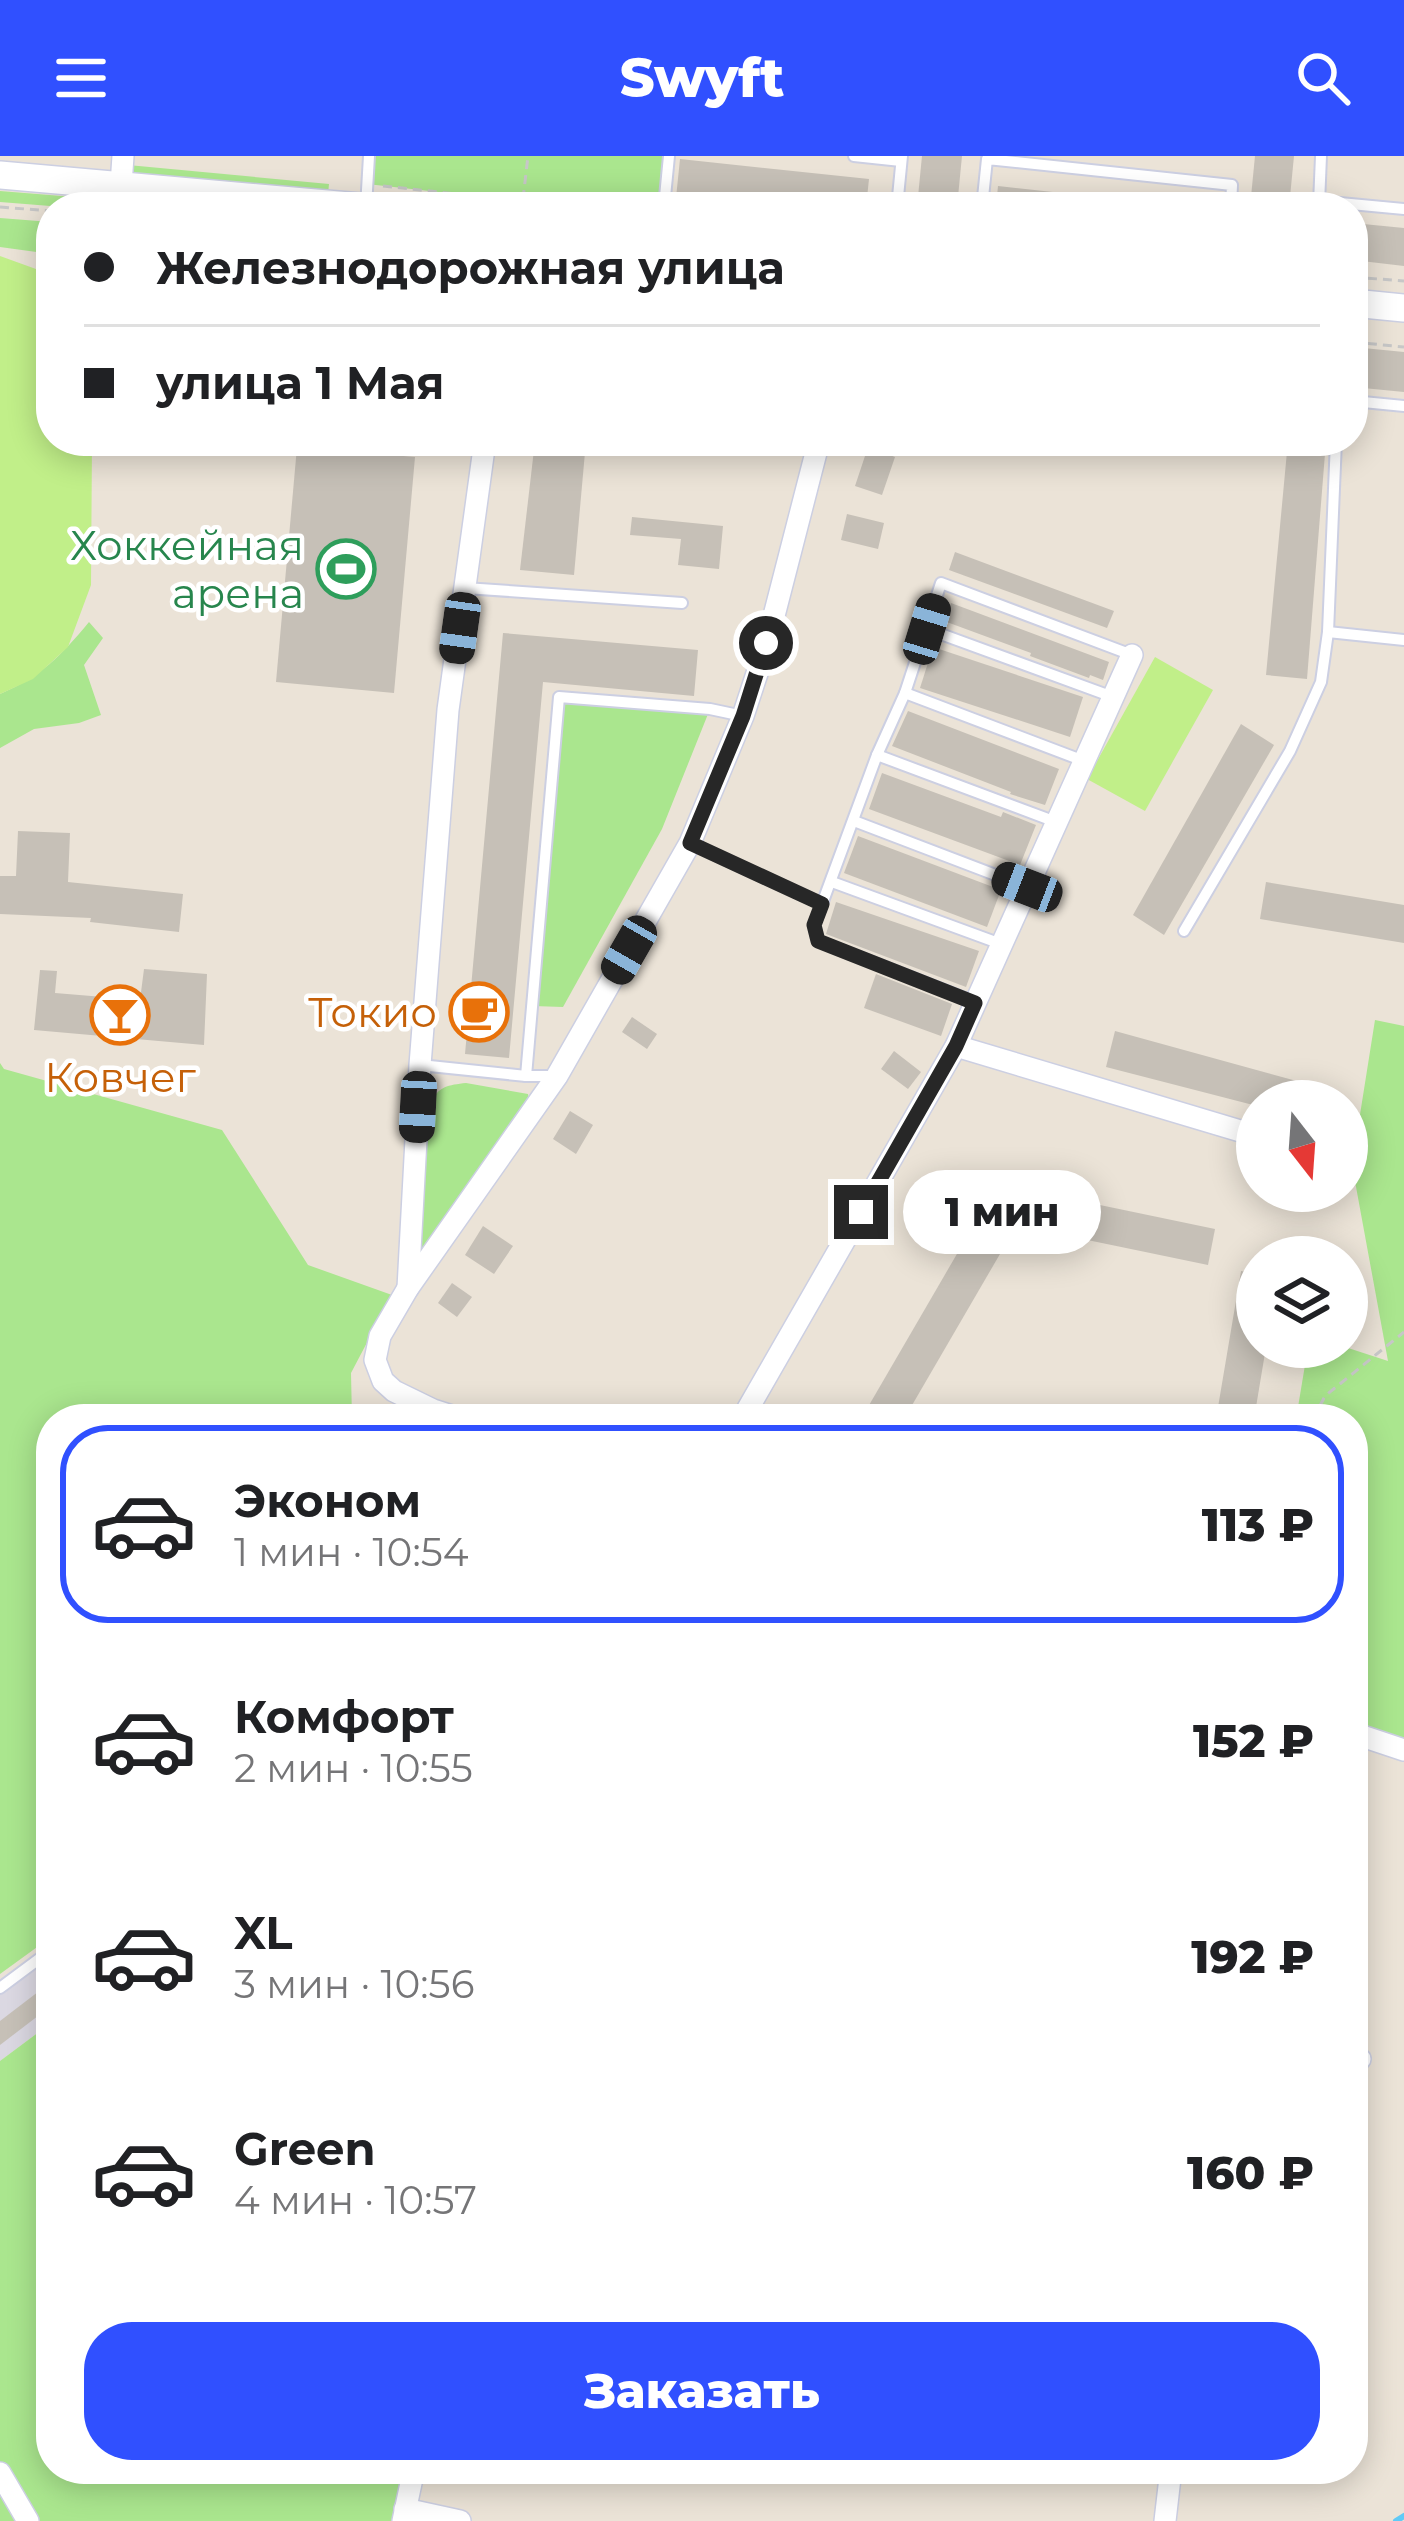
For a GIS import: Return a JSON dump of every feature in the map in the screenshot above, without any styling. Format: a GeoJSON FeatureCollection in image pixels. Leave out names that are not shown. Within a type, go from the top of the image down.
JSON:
{"type":"FeatureCollection","features":[{"type":"Feature","properties":{"kind":"main road"},"geometry":{"type":"LineString","coordinates":[[0,175],[43,167],[121,185],[198,192]]}},
{"type":"Feature","properties":{"kind":"main road"},"geometry":{"type":"LineString","coordinates":[[1368,304],[1404,308]]}},
{"type":"Feature","properties":{"kind":"street"},"geometry":{"type":"LineString","coordinates":[[121,185],[123,156]]}},
{"type":"Feature","properties":{"kind":"street"},"geometry":{"type":"LineString","coordinates":[[408,1288],[448,710],[482,456]]}},
{"type":"Feature","properties":{"kind":"street"},"geometry":{"type":"LineString","coordinates":[[422,1404],[383,1381],[375,1360],[380,1336],[408,1288],[557,1076],[690,843],[743,716],[815,456]]}},
{"type":"Feature","properties":{"kind":"street"},"geometry":{"type":"LineString","coordinates":[[751,1404],[956,1046],[1132,655]]}},
{"type":"Feature","properties":{"kind":"street"},"geometry":{"type":"LineString","coordinates":[[956,1046],[1236,1130]]}},
{"type":"Feature","properties":{"kind":"street"},"geometry":{"type":"LineString","coordinates":[[1368,1738],[1404,1750]]}},
{"type":"Feature","properties":{"kind":"street"},"geometry":{"type":"LineString","coordinates":[[0,2474],[28,2521]]}},
{"type":"Feature","properties":{"kind":"street"},"geometry":{"type":"LineString","coordinates":[[410,2484],[404,2515],[460,2521]]}},
{"type":"Feature","properties":{"kind":"street"},"geometry":{"type":"LineString","coordinates":[[1166,2521],[1170,2484]]}},
{"type":"Feature","properties":{"kind":"lane"},"geometry":{"type":"LineString","coordinates":[[365,192],[369,156]]}},
{"type":"Feature","properties":{"kind":"lane"},"geometry":{"type":"LineString","coordinates":[[665,192],[668,156]]}},
{"type":"Feature","properties":{"kind":"lane"},"geometry":{"type":"LineString","coordinates":[[854,156],[902,158],[899,192]]}},
{"type":"Feature","properties":{"kind":"lane"},"geometry":{"type":"LineString","coordinates":[[1320,192],[1322,156]]}},
{"type":"Feature","properties":{"kind":"lane"},"geometry":{"type":"LineString","coordinates":[[984,192],[987,159],[1232,185],[1232,192]]}},
{"type":"Feature","properties":{"kind":"lane"},"geometry":{"type":"LineString","coordinates":[[1368,207],[1404,209]]}},
{"type":"Feature","properties":{"kind":"lane"},"geometry":{"type":"LineString","coordinates":[[1368,402],[1404,406]]}},
{"type":"Feature","properties":{"kind":"lane"},"geometry":{"type":"LineString","coordinates":[[1184,931],[1290,751],[1321,682],[1328,632],[1335,456]]}},
{"type":"Feature","properties":{"kind":"lane"},"geometry":{"type":"LineString","coordinates":[[975,1003],[818,941],[814,925],[904,693],[941,583],[1132,655]]}},
{"type":"Feature","properties":{"kind":"lane"},"geometry":{"type":"LineString","coordinates":[[465,588],[682,603]]}},
{"type":"Feature","properties":{"kind":"lane"},"geometry":{"type":"LineString","coordinates":[[927,629],[1113,697]]}},
{"type":"Feature","properties":{"kind":"lane"},"geometry":{"type":"LineString","coordinates":[[1328,632],[1404,640]]}},
{"type":"Feature","properties":{"kind":"lane"},"geometry":{"type":"LineString","coordinates":[[904,693],[1084,761]]}},
{"type":"Feature","properties":{"kind":"lane"},"geometry":{"type":"LineString","coordinates":[[526,1076],[559,697],[743,716]]}},
{"type":"Feature","properties":{"kind":"lane"},"geometry":{"type":"LineString","coordinates":[[877,755],[1056,822]]}},
{"type":"Feature","properties":{"kind":"lane"},"geometry":{"type":"LineString","coordinates":[[854,820],[1027,887]]}},
{"type":"Feature","properties":{"kind":"lane"},"geometry":{"type":"LineString","coordinates":[[690,843],[822,904]]}},
{"type":"Feature","properties":{"kind":"lane"},"geometry":{"type":"LineString","coordinates":[[832,882],[1001,944]]}},
{"type":"Feature","properties":{"kind":"lane"},"geometry":{"type":"LineString","coordinates":[[420,1065],[557,1076]]}},
{"type":"Feature","properties":{"kind":"lane"},"geometry":{"type":"LineString","coordinates":[[0,1988],[36,1961]]}},
{"type":"Feature","properties":{"kind":"path"},"geometry":{"type":"LineString","coordinates":[[524,192],[528,156]]}},
{"type":"Feature","properties":{"kind":"path"},"geometry":{"type":"LineString","coordinates":[[0,207],[36,210]]}},
{"type":"Feature","properties":{"kind":"path"},"geometry":{"type":"LineString","coordinates":[[1368,278],[1404,281]]}},
{"type":"Feature","properties":{"kind":"path"},"geometry":{"type":"LineString","coordinates":[[1368,343],[1404,347]]}},
{"type":"Feature","properties":{"kind":"path"},"geometry":{"type":"LineString","coordinates":[[1320,1404],[1404,1332]]}},
{"type":"Feature","properties":{"kind":"shaded area"},"geometry":{"type":"Polygon","coordinates":[[[36,1962],[36,2034],[0,2061],[0,1988],[36,1962]]]}},
{"type":"Feature","properties":{"kind":"green space"},"geometry":{"type":"Polygon","coordinates":[[[369,156],[669,156],[665,192],[438,192],[367,184],[369,156]]]}},
{"type":"Feature","properties":{"kind":"green space"},"geometry":{"type":"Polygon","coordinates":[[[128,165],[329,184],[328,192],[307,192],[127,175],[128,165]]]}},
{"type":"Feature","properties":{"kind":"green space"},"geometry":{"type":"Polygon","coordinates":[[[0,191],[36,194],[36,205],[0,202],[0,191]]]}},
{"type":"Feature","properties":{"kind":"green space"},"geometry":{"type":"Polygon","coordinates":[[[0,218],[36,221],[36,252],[0,247],[0,218]]]}},
{"type":"Feature","properties":{"kind":"green space"},"geometry":{"type":"Polygon","coordinates":[[[0,256],[36,269],[36,456],[92,456],[91,585],[68,647],[33,679],[0,694],[0,256]]]}},
{"type":"Feature","properties":{"kind":"green space"},"geometry":{"type":"Polygon","coordinates":[[[89,622],[103,638],[84,665],[101,715],[34,729],[0,748],[0,694],[49,664],[89,622]]]}},
{"type":"Feature","properties":{"kind":"green space"},"geometry":{"type":"Polygon","coordinates":[[[1155,657],[1213,690],[1145,811],[1087,779],[1155,657]]]}},
{"type":"Feature","properties":{"kind":"green space"},"geometry":{"type":"Polygon","coordinates":[[[559,697],[710,709],[662,829],[563,1007],[533,1006],[559,697]]]}},
{"type":"Feature","properties":{"kind":"green space"},"geometry":{"type":"Polygon","coordinates":[[[1375,1020],[1404,1026],[1404,1750],[1368,1738],[1368,1404],[1298,1404],[1304,1368],[1368,1368],[1368,1354],[1388,1361],[1361,1212],[1368,1212],[1365,1080],[1375,1020]]]}},
{"type":"Feature","properties":{"kind":"green space"},"geometry":{"type":"Polygon","coordinates":[[[0,1063],[4,1069],[222,1130],[308,1265],[392,1295],[351,1373],[352,1404],[36,1404],[36,1948],[0,1974],[0,1063]]]}},
{"type":"Feature","properties":{"kind":"green space"},"geometry":{"type":"Polygon","coordinates":[[[466,1083],[528,1094],[529,1103],[415,1269],[431,1104],[440,1090],[466,1083]]]}},
{"type":"Feature","properties":{"kind":"green space"},"geometry":{"type":"Polygon","coordinates":[[[36,2034],[36,2484],[411,2484],[403,2521],[0,2521],[0,2061],[36,2034]]]}},
{"type":"Feature","properties":{"kind":"building"},"geometry":{"type":"Polygon","coordinates":[[[922,156],[962,156],[958,192],[918,192],[922,156]]]}},
{"type":"Feature","properties":{"kind":"building"},"geometry":{"type":"Polygon","coordinates":[[[1255,156],[1294,156],[1290,192],[1251,192],[1255,156]]]}},
{"type":"Feature","properties":{"kind":"building"},"geometry":{"type":"Polygon","coordinates":[[[680,159],[869,179],[868,192],[677,192],[680,159]]]}},
{"type":"Feature","properties":{"kind":"building"},"geometry":{"type":"Polygon","coordinates":[[[998,186],[1053,192],[997,192],[998,186]]]}},
{"type":"Feature","properties":{"kind":"building"},"geometry":{"type":"Polygon","coordinates":[[[1368,224],[1404,228],[1404,266],[1368,262],[1368,224]]]}},
{"type":"Feature","properties":{"kind":"building"},"geometry":{"type":"Polygon","coordinates":[[[1368,348],[1404,352],[1404,392],[1368,388],[1368,348]]]}},
{"type":"Feature","properties":{"kind":"building"},"geometry":{"type":"Polygon","coordinates":[[[296,456],[415,457],[394,693],[276,682],[296,456]]]}},
{"type":"Feature","properties":{"kind":"building"},"geometry":{"type":"Polygon","coordinates":[[[533,456],[585,456],[574,575],[520,570],[533,456]]]}},
{"type":"Feature","properties":{"kind":"building"},"geometry":{"type":"Polygon","coordinates":[[[865,456],[895,457],[882,495],[855,486],[865,456]]]}},
{"type":"Feature","properties":{"kind":"building"},"geometry":{"type":"Polygon","coordinates":[[[1287,456],[1325,456],[1307,679],[1266,675],[1287,456]]]}},
{"type":"Feature","properties":{"kind":"building"},"geometry":{"type":"Polygon","coordinates":[[[847,514],[884,523],[878,549],[841,540],[847,514]]]}},
{"type":"Feature","properties":{"kind":"building"},"geometry":{"type":"Polygon","coordinates":[[[632,517],[723,526],[719,569],[678,565],[681,539],[630,535],[632,517]]]}},
{"type":"Feature","properties":{"kind":"building"},"geometry":{"type":"Polygon","coordinates":[[[955,552],[1114,611],[1107,628],[949,570],[955,552]]]}},
{"type":"Feature","properties":{"kind":"building"},"geometry":{"type":"Polygon","coordinates":[[[951,603],[1109,662],[1103,680],[944,621],[951,603]]]}},
{"type":"Feature","properties":{"kind":"building"},"geometry":{"type":"Polygon","coordinates":[[[503,633],[698,650],[694,696],[543,682],[509,1058],[465,1054],[503,633]]]}},
{"type":"Feature","properties":{"kind":"building"},"geometry":{"type":"Polygon","coordinates":[[[933,647],[1083,697],[1070,737],[920,688],[933,647]]]}},
{"type":"Feature","properties":{"kind":"building"},"geometry":{"type":"Polygon","coordinates":[[[908,711],[1059,769],[1045,805],[892,746],[908,711]]]}},
{"type":"Feature","properties":{"kind":"building"},"geometry":{"type":"Polygon","coordinates":[[[1241,724],[1274,745],[1164,935],[1133,915],[1241,724]]]}},
{"type":"Feature","properties":{"kind":"building"},"geometry":{"type":"Polygon","coordinates":[[[882,773],[1001,817],[1003,812],[1036,825],[1020,865],[869,809],[882,773]]]}},
{"type":"Feature","properties":{"kind":"building"},"geometry":{"type":"Polygon","coordinates":[[[18,831],[70,833],[68,882],[183,894],[179,932],[90,922],[91,918],[0,914],[0,876],[16,876],[18,831]]]}},
{"type":"Feature","properties":{"kind":"building"},"geometry":{"type":"Polygon","coordinates":[[[858,836],[1001,890],[987,927],[844,873],[858,836]]]}},
{"type":"Feature","properties":{"kind":"building"},"geometry":{"type":"Polygon","coordinates":[[[1266,882],[1404,905],[1404,943],[1260,919],[1266,882]]]}},
{"type":"Feature","properties":{"kind":"building"},"geometry":{"type":"Polygon","coordinates":[[[836,902],[979,951],[966,987],[826,934],[836,902]]]}},
{"type":"Feature","properties":{"kind":"building","name":"Ковчег"},"geometry":{"type":"Polygon","coordinates":[[[144,969],[207,974],[204,1045],[34,1030],[40,970],[57,971],[55,993],[140,1000],[144,969]]]}},
{"type":"Feature","properties":{"kind":"building"},"geometry":{"type":"Polygon","coordinates":[[[876,974],[952,1004],[941,1036],[864,1008],[876,974]]]}},
{"type":"Feature","properties":{"kind":"building"},"geometry":{"type":"Polygon","coordinates":[[[632,1017],[657,1034],[647,1049],[622,1032],[632,1017]]]}},
{"type":"Feature","properties":{"kind":"building"},"geometry":{"type":"Polygon","coordinates":[[[1115,1031],[1293,1080],[1236,1080],[1236,1101],[1106,1067],[1115,1031]]]}},
{"type":"Feature","properties":{"kind":"building"},"geometry":{"type":"Polygon","coordinates":[[[894,1051],[921,1072],[908,1089],[881,1069],[894,1051]]]}},
{"type":"Feature","properties":{"kind":"building"},"geometry":{"type":"Polygon","coordinates":[[[570,1111],[593,1125],[576,1154],[553,1139],[570,1111]]]}},
{"type":"Feature","properties":{"kind":"building"},"geometry":{"type":"Polygon","coordinates":[[[1052,1195],[1215,1229],[1208,1265],[1044,1231],[1052,1195]]]}},
{"type":"Feature","properties":{"kind":"building"},"geometry":{"type":"Polygon","coordinates":[[[986,1204],[1018,1223],[913,1404],[870,1404],[986,1204]]]}},
{"type":"Feature","properties":{"kind":"building"},"geometry":{"type":"Polygon","coordinates":[[[483,1226],[513,1246],[494,1274],[465,1255],[483,1226]]]}},
{"type":"Feature","properties":{"kind":"building"},"geometry":{"type":"Polygon","coordinates":[[[452,1283],[472,1297],[457,1317],[438,1303],[452,1283]]]}},
{"type":"Feature","properties":{"kind":"building"},"geometry":{"type":"Polygon","coordinates":[[[1236,1301],[1236,1368],[1262,1368],[1256,1404],[1219,1404],[1236,1301]]]}},
{"type":"Feature","properties":{"kind":"building"},"geometry":{"type":"Polygon","coordinates":[[[36,1993],[36,2017],[0,2045],[0,2021],[36,1993]]]}},
{"type":"Feature","properties":{"kind":"waterway"},"geometry":{"type":"LineString","coordinates":[[1396,2521],[1404,2516]]}},
{"type":"Feature","properties":{"kind":"place","name":"Хоккейная арена"},"geometry":{"type":"Point","coordinates":[346,569]}},
{"type":"Feature","properties":{"kind":"place","name":"Токио"},"geometry":{"type":"Point","coordinates":[479,1012]}},
{"type":"Feature","properties":{"kind":"place","name":"Ковчег"},"geometry":{"type":"Point","coordinates":[120,1015]}},
{"type":"Feature","properties":{"kind":"route"},"geometry":{"type":"LineString","coordinates":[[766,643],[743,716],[690,843],[822,904],[814,925],[818,941],[975,1003],[956,1046],[861,1212]]}}]}
